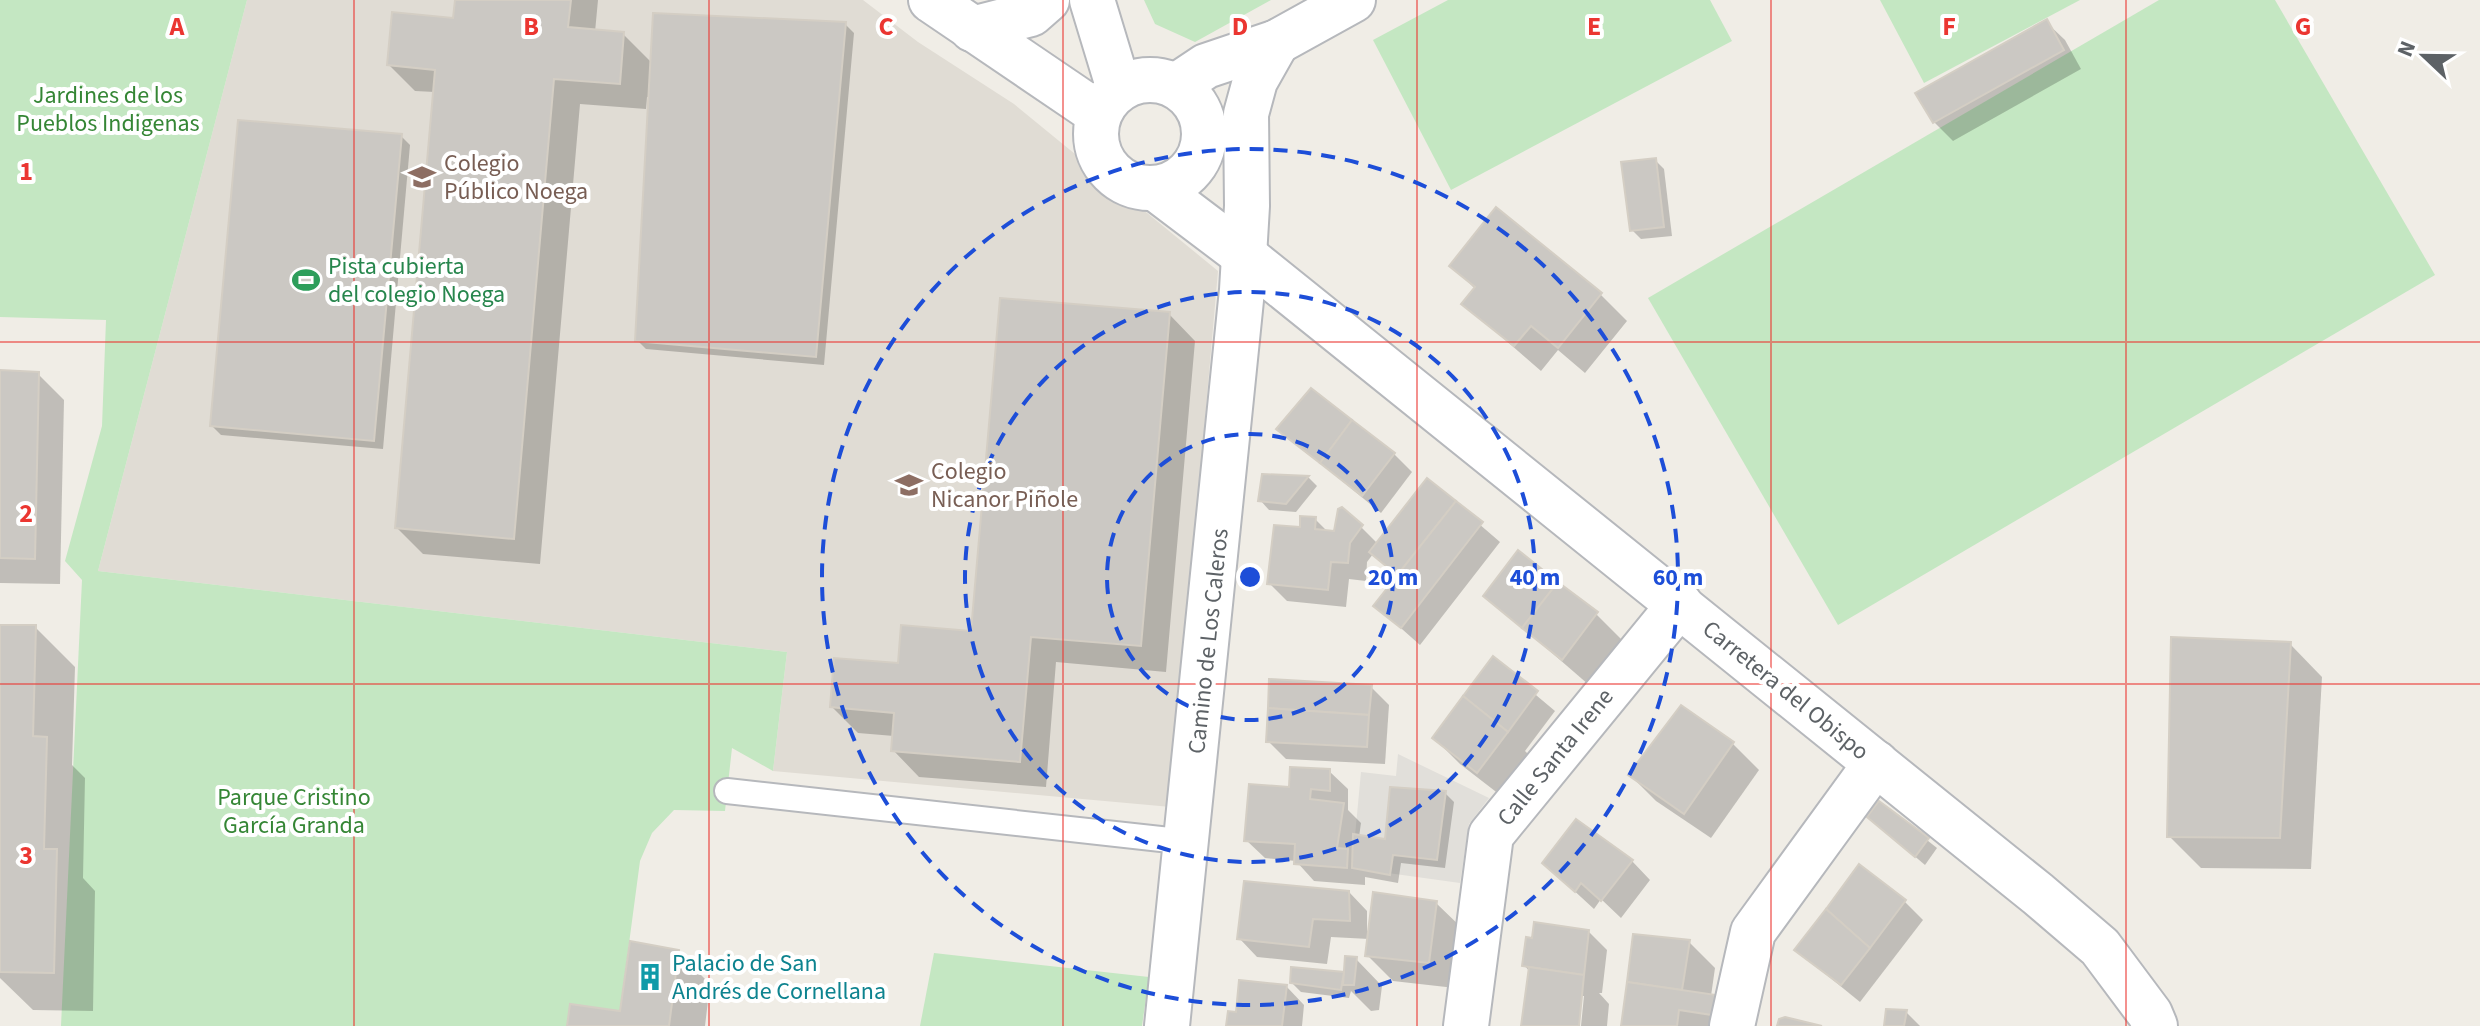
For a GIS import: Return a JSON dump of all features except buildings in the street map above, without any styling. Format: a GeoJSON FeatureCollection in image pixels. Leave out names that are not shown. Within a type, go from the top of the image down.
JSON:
{"type":"FeatureCollection","features":[{"type":"Feature","properties":{"kind":"street"},"geometry":{"type":"LineString","coordinates":[[931,0],[972,29],[1109,102]]}},
{"type":"Feature","properties":{"kind":"street"},"geometry":{"type":"LineString","coordinates":[[972,29],[1031,14],[1047,0]]}},
{"type":"Feature","properties":{"kind":"street"},"geometry":{"type":"LineString","coordinates":[[1092,0],[1109,102],[1097,141],[1106,166],[1120,179],[1137,187],[1155,188],[1173,183],[1187,173],[1203,145],[1246,114]]}},
{"type":"Feature","properties":{"kind":"street"},"geometry":{"type":"LineString","coordinates":[[1176,86],[1206,66],[1277,42],[1353,0]]}},
{"type":"Feature","properties":{"kind":"street"},"geometry":{"type":"LineString","coordinates":[[1245,256],[1246,114],[1255,81],[1277,42]]}},
{"type":"Feature","properties":{"kind":"street"},"geometry":{"type":"LineString","coordinates":[[1109,102],[1150,79],[1176,86],[1198,107],[1204,124],[1203,145],[1247,206]]}},
{"type":"Feature","properties":{"kind":"street","name":"Carretera del Obispo"},"geometry":{"type":"LineString","coordinates":[[1155,188],[1245,256],[1680,604],[2100,947],[2150,1014],[2155,1026]]}},
{"type":"Feature","properties":{"kind":"street","name":"Camino de Los Caleros"},"geometry":{"type":"LineString","coordinates":[[1167,1026],[1245,256]]}},
{"type":"Feature","properties":{"kind":"street","name":"Calle Santa Irene"},"geometry":{"type":"LineString","coordinates":[[1466,1026],[1491,835],[1680,604]]}},
{"type":"Feature","properties":{"kind":"street"},"geometry":{"type":"LineString","coordinates":[[1732,1026],[1753,932],[1876,763]]}},
{"type":"Feature","properties":{"kind":"lane"},"geometry":{"type":"LineString","coordinates":[[727,791],[1188,842]]}},
{"type":"Feature","properties":{"kind":"shaded area"},"geometry":{"type":"Polygon","coordinates":[[[247,0],[863,0],[918,42],[1014,104],[1218,271],[1171,807],[773,771],[787,652],[98,571],[247,0]]]}},
{"type":"Feature","properties":{"kind":"shaded area"},"geometry":{"type":"Polygon","coordinates":[[[1398,754],[1489,798],[1469,824],[1460,883],[1352,868],[1361,772],[1396,776],[1398,754]]]}},
{"type":"Feature","properties":{"kind":"green space","name":"Parque Cristino García Granda"},"geometry":{"type":"Polygon","coordinates":[[[0,0],[247,0],[98,571],[787,652],[773,771],[732,748],[725,811],[674,810],[652,833],[640,861],[620,1011],[570,1004],[567,1026],[61,1026],[82,580],[65,561],[102,426],[106,320],[0,317],[0,0]]]}},
{"type":"Feature","properties":{"kind":"green space"},"geometry":{"type":"Polygon","coordinates":[[[1144,0],[1271,0],[1195,42],[1155,24],[1144,0]]]}},
{"type":"Feature","properties":{"kind":"green space"},"geometry":{"type":"Polygon","coordinates":[[[1448,0],[1710,0],[1732,41],[1451,190],[1373,40],[1448,0]]]}},
{"type":"Feature","properties":{"kind":"green space"},"geometry":{"type":"Polygon","coordinates":[[[1880,0],[2080,0],[1924,83],[1880,0]]]}},
{"type":"Feature","properties":{"kind":"green space"},"geometry":{"type":"Polygon","coordinates":[[[2159,0],[2275,0],[2435,275],[1838,625],[1648,298],[2159,0]]]}},
{"type":"Feature","properties":{"kind":"green space"},"geometry":{"type":"Polygon","coordinates":[[[934,953],[1149,977],[1142,1026],[920,1026],[934,953]]]}},
{"type":"Feature","properties":{"kind":"place","name":"Colegio Público Noega"},"geometry":{"type":"Point","coordinates":[422,177]}},
{"type":"Feature","properties":{"kind":"place","name":"Pista cubierta del colegio Noega"},"geometry":{"type":"Point","coordinates":[306,280]}},
{"type":"Feature","properties":{"kind":"place","name":"Colegio Nicanor Piñole"},"geometry":{"type":"Point","coordinates":[909,485]}},
{"type":"Feature","properties":{"kind":"place","name":"Palacio de San Andrés de Cornellana"},"geometry":{"type":"Point","coordinates":[650,977]}},
{"type":"Feature","properties":{"kind":"park label","name":"Jardines de los Pueblos Indigenas"},"geometry":{"type":"Point","coordinates":[108,109]}}]}
